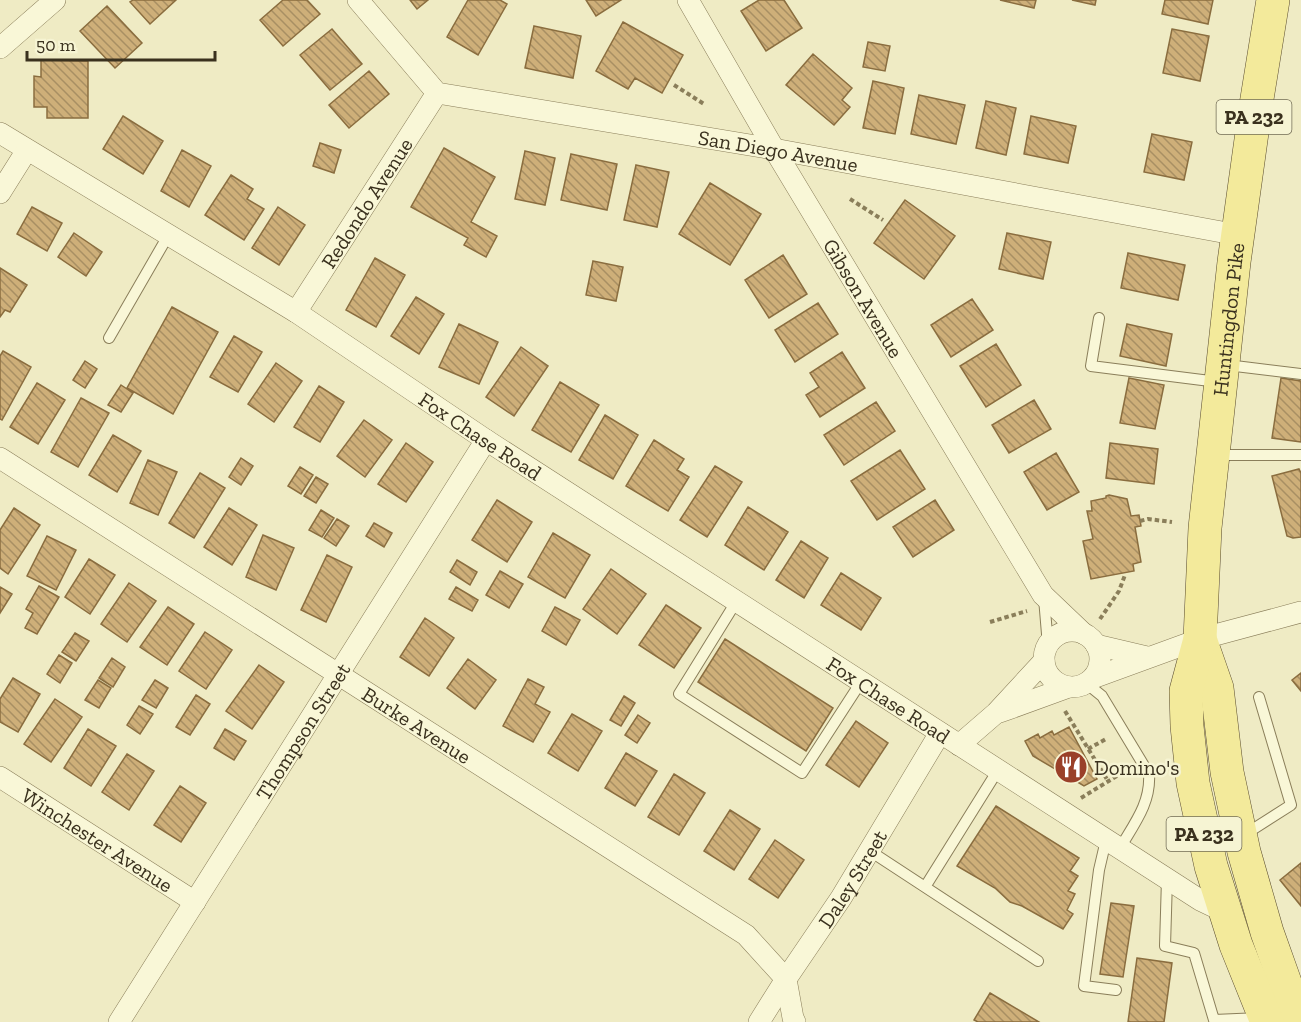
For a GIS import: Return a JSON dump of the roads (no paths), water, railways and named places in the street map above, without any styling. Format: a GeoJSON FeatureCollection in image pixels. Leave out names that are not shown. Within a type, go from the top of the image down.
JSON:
{"type":"FeatureCollection","features":[{"type":"Feature","properties":{"kind":"main road","name":"Huntingdon Pike"},"geometry":{"type":"LineString","coordinates":[[1266,1020],[1225,912],[1211,866],[1193,783],[1186,691],[1200,639],[1205,528],[1222,374],[1238,235],[1273,0]]}},
{"type":"Feature","properties":{"kind":"main road","name":"Huntingdon Pike"},"geometry":{"type":"LineString","coordinates":[[1200,639],[1217,688],[1227,772],[1241,837],[1267,932],[1299,1022]]}},
{"type":"Feature","properties":{"kind":"street"},"geometry":{"type":"LineString","coordinates":[[0,48],[55,0]]}},
{"type":"Feature","properties":{"kind":"street"},"geometry":{"type":"LineString","coordinates":[[358,0],[437,93]]}},
{"type":"Feature","properties":{"kind":"street","name":"Gibson Avenue"},"geometry":{"type":"LineString","coordinates":[[688,0],[774,149],[1043,595],[1090,639]]}},
{"type":"Feature","properties":{"kind":"street","name":"San Diego Avenue"},"geometry":{"type":"LineString","coordinates":[[437,93],[774,149],[1238,235]]}},
{"type":"Feature","properties":{"kind":"street","name":"Redondo Avenue"},"geometry":{"type":"LineString","coordinates":[[296,312],[437,93]]}},
{"type":"Feature","properties":{"kind":"street","name":"Fox Chase Road"},"geometry":{"type":"LineString","coordinates":[[0,133],[296,312],[486,440],[736,602],[1200,900],[1225,912]]}},
{"type":"Feature","properties":{"kind":"street"},"geometry":{"type":"LineString","coordinates":[[0,193],[27,150]]}},
{"type":"Feature","properties":{"kind":"street","name":"Thompson Street"},"geometry":{"type":"LineString","coordinates":[[119,1022],[486,440]]}},
{"type":"Feature","properties":{"kind":"street","name":"Burke Avenue"},"geometry":{"type":"LineString","coordinates":[[0,458],[746,935],[786,979]]}},
{"type":"Feature","properties":{"kind":"street"},"geometry":{"type":"LineString","coordinates":[[996,713],[1200,639],[1301,612]]}},
{"type":"Feature","properties":{"kind":"street"},"geometry":{"type":"LineString","coordinates":[[996,713],[1046,653],[1056,636],[1065,632],[1147,657]]}},
{"type":"Feature","properties":{"kind":"street"},"geometry":{"type":"LineString","coordinates":[[1046,653],[1046,670],[1059,684],[1083,683],[1100,662],[1100,653],[1090,639]]}},
{"type":"Feature","properties":{"kind":"street","name":"Fox Chase Road"},"geometry":{"type":"LineString","coordinates":[[959,745],[996,713]]}},
{"type":"Feature","properties":{"kind":"street","name":"Daley Street"},"geometry":{"type":"LineString","coordinates":[[759,1022],[841,898],[940,733]]}},
{"type":"Feature","properties":{"kind":"street","name":"Winchester Avenue"},"geometry":{"type":"LineString","coordinates":[[0,777],[195,902]]}},
{"type":"Feature","properties":{"kind":"street"},"geometry":{"type":"LineString","coordinates":[[786,979],[795,1022]]}},
{"type":"Feature","properties":{"kind":"lane"},"geometry":{"type":"LineString","coordinates":[[109,338],[169,234]]}},
{"type":"Feature","properties":{"kind":"lane"},"geometry":{"type":"LineString","coordinates":[[1099,318],[1091,366],[1222,374],[1301,374]]}},
{"type":"Feature","properties":{"kind":"lane"},"geometry":{"type":"LineString","coordinates":[[1213,455],[1301,455]]}},
{"type":"Feature","properties":{"kind":"lane"},"geometry":{"type":"LineString","coordinates":[[1043,595],[1046,653]]}},
{"type":"Feature","properties":{"kind":"lane"},"geometry":{"type":"LineString","coordinates":[[736,602],[679,694],[802,773],[861,682]]}},
{"type":"Feature","properties":{"kind":"lane"},"geometry":{"type":"LineString","coordinates":[[1083,683],[1102,696],[1149,774],[1150,786],[1147,799],[1113,844],[1099,870],[1084,986],[1116,990]]}},
{"type":"Feature","properties":{"kind":"lane"},"geometry":{"type":"LineString","coordinates":[[1241,837],[1291,805],[1259,697]]}},
{"type":"Feature","properties":{"kind":"lane"},"geometry":{"type":"LineString","coordinates":[[925,887],[998,770]]}},
{"type":"Feature","properties":{"kind":"lane"},"geometry":{"type":"LineString","coordinates":[[870,851],[1038,961]]}},
{"type":"Feature","properties":{"kind":"lane"},"geometry":{"type":"LineString","coordinates":[[1167,879],[1165,946],[1194,953],[1214,1020],[1266,1020]]}},
{"type":"Feature","properties":{"kind":"place","name":"Domino's"},"geometry":{"type":"Point","coordinates":[1071,767]}}]}
